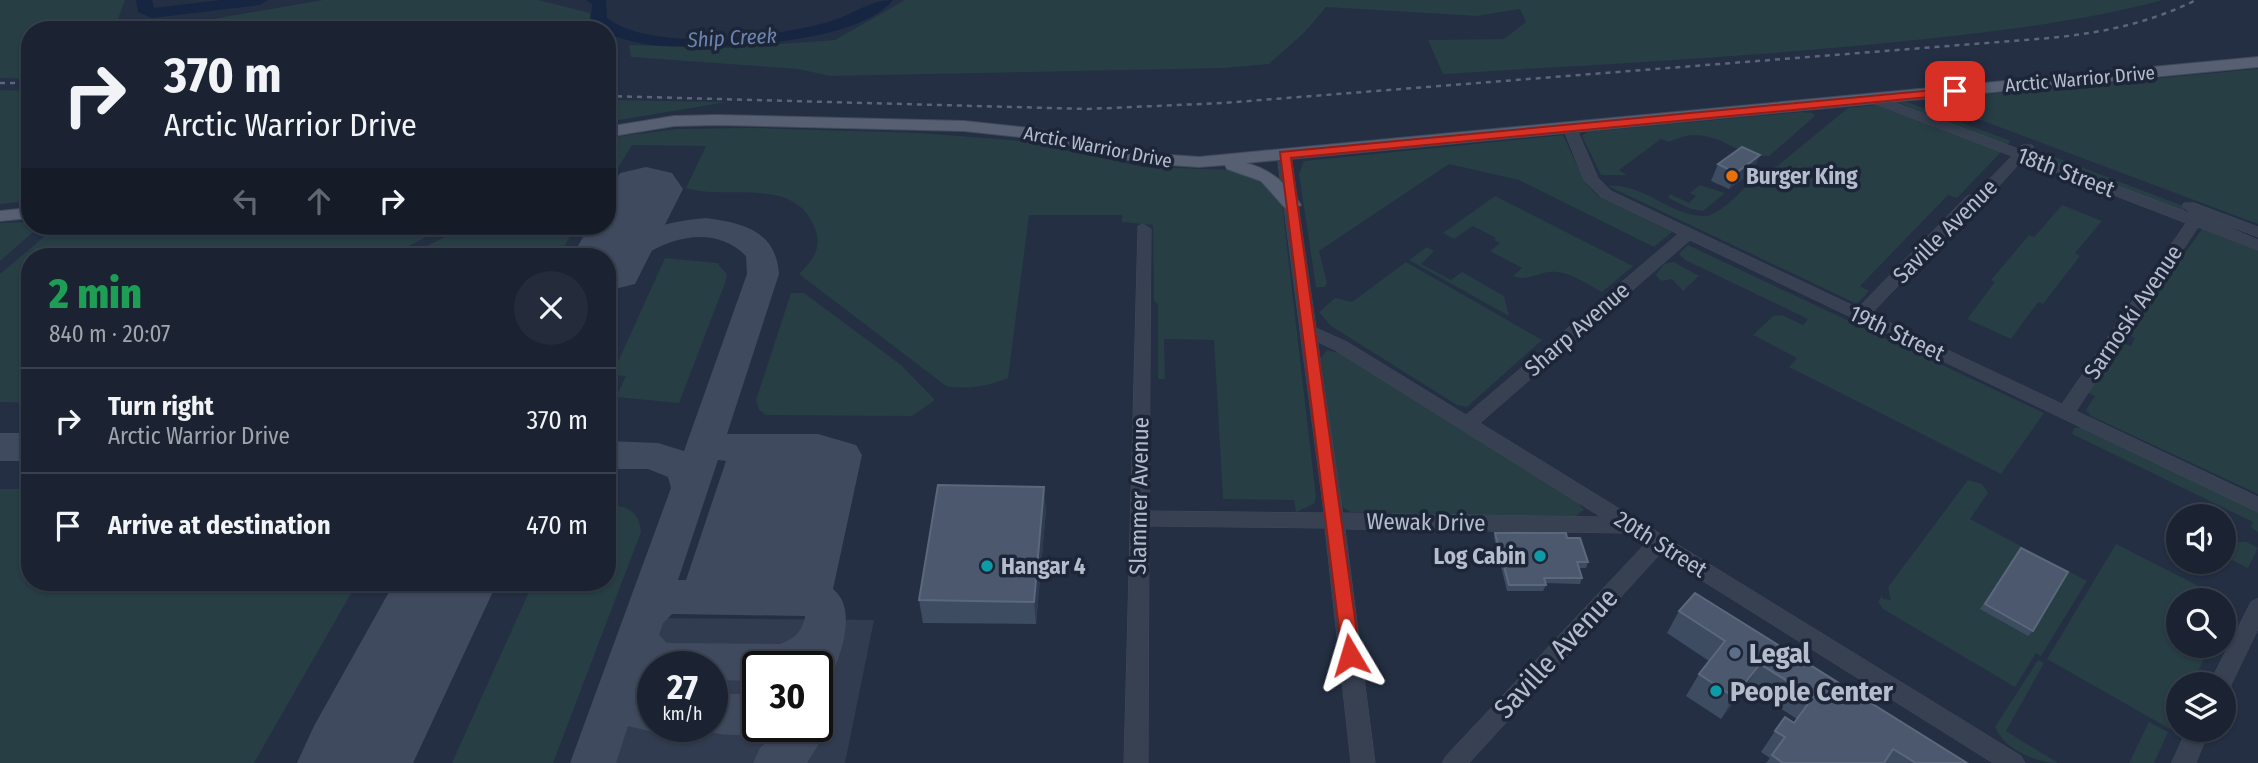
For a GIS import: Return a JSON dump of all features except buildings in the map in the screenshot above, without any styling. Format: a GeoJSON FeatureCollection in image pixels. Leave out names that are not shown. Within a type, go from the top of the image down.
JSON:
{"type":"FeatureCollection","features":[{"type":"Feature","properties":{"kind":"main road","name":"Arctic Warrior Drive"},"geometry":{"type":"LineString","coordinates":[[616,131],[674,121],[718,120],[964,126],[1039,134],[1141,158],[1199,162],[2258,62]]}},
{"type":"Feature","properties":{"kind":"main road"},"geometry":{"type":"LineString","coordinates":[[1199,162],[1251,168],[1268,175],[1279,184],[1292,205]]}},
{"type":"Feature","properties":{"kind":"main road"},"geometry":{"type":"LineString","coordinates":[[0,216],[21,214]]}},
{"type":"Feature","properties":{"kind":"street","name":"18th Street"},"geometry":{"type":"LineString","coordinates":[[1901,96],[2025,150]]}},
{"type":"Feature","properties":{"kind":"street","name":"18th Street"},"geometry":{"type":"LineString","coordinates":[[1875,99],[2025,150],[2198,216],[2258,245]]}},
{"type":"Feature","properties":{"kind":"street","name":"19th Street"},"geometry":{"type":"LineString","coordinates":[[1570,128],[1591,180],[1600,191],[2258,505]]}},
{"type":"Feature","properties":{"kind":"street","name":"Saville Avenue"},"geometry":{"type":"LineString","coordinates":[[1860,316],[1972,199],[1980,198],[2025,150]]}},
{"type":"Feature","properties":{"kind":"street"},"geometry":{"type":"LineString","coordinates":[[1284,155],[1334,521],[1363,763]]}},
{"type":"Feature","properties":{"kind":"street","name":"18th Street"},"geometry":{"type":"LineString","coordinates":[[2198,216],[2258,232]]}},
{"type":"Feature","properties":{"kind":"street","name":"Sarnoski Avenue"},"geometry":{"type":"LineString","coordinates":[[2065,413],[2198,216]]}},
{"type":"Feature","properties":{"kind":"street","name":"Slammer Avenue"},"geometry":{"type":"LineString","coordinates":[[1136,763],[1143,229]]}},
{"type":"Feature","properties":{"kind":"street","name":"Sharp Avenue"},"geometry":{"type":"LineString","coordinates":[[1467,424],[1688,234]]}},
{"type":"Feature","properties":{"kind":"street","name":"20th Street"},"geometry":{"type":"LineString","coordinates":[[1307,330],[1341,346],[2013,763]]}},
{"type":"Feature","properties":{"kind":"street","name":"Wewak Drive"},"geometry":{"type":"LineString","coordinates":[[1139,518],[1630,525]]}},
{"type":"Feature","properties":{"kind":"street","name":"Saville Avenue"},"geometry":{"type":"LineString","coordinates":[[1454,763],[1515,693],[1658,543]]}},
{"type":"Feature","properties":{"kind":"street"},"geometry":{"type":"LineString","coordinates":[[2226,672],[2258,608]]}},
{"type":"Feature","properties":{"kind":"street"},"geometry":{"type":"LineString","coordinates":[[2184,763],[2193,742]]}},
{"type":"Feature","properties":{"kind":"shaded area"},"geometry":{"type":"Polygon","coordinates":[[[656,618],[874,620],[845,763],[606,763],[637,673],[637,742],[728,742],[728,651],[645,651],[656,618]]]}},
{"type":"Feature","properties":{"kind":"green space"},"geometry":{"type":"Polygon","coordinates":[[[0,0],[125,0],[118,19],[123,21],[21,21],[21,79],[0,78],[0,0]]]}},
{"type":"Feature","properties":{"kind":"green space"},"geometry":{"type":"Polygon","coordinates":[[[323,0],[538,0],[590,13],[590,21],[202,21],[323,0]]]}},
{"type":"Feature","properties":{"kind":"green space"},"geometry":{"type":"Polygon","coordinates":[[[905,0],[2163,0],[2056,22],[1876,44],[1443,74],[1428,40],[1504,39],[1526,22],[1520,9],[1477,16],[1326,7],[1305,32],[1269,64],[1223,68],[830,76],[798,69],[631,57],[629,45],[726,48],[835,40],[905,0]]]}},
{"type":"Feature","properties":{"kind":"green space"},"geometry":{"type":"Polygon","coordinates":[[[2258,69],[2258,224],[1930,101],[1932,99],[2258,69]]]}},
{"type":"Feature","properties":{"kind":"green space"},"geometry":{"type":"Polygon","coordinates":[[[0,90],[21,91],[21,202],[0,204],[0,90]]]}},
{"type":"Feature","properties":{"kind":"green space"},"geometry":{"type":"Polygon","coordinates":[[[616,100],[727,102],[616,120],[616,100]]]}},
{"type":"Feature","properties":{"kind":"green space"},"geometry":{"type":"Polygon","coordinates":[[[1897,102],[1907,102],[2011,141],[2006,146],[1897,102]]]}},
{"type":"Feature","properties":{"kind":"green space"},"geometry":{"type":"Polygon","coordinates":[[[1876,105],[2001,152],[1957,198],[1948,195],[1860,286],[1869,291],[1857,304],[1608,186],[1634,190],[1682,212],[1707,216],[1717,212],[1848,108],[1876,105]]]}},
{"type":"Feature","properties":{"kind":"green space"},"geometry":{"type":"Polygon","coordinates":[[[1813,113],[1815,116],[1769,156],[1745,152],[1699,135],[1685,136],[1669,142],[1661,139],[1619,170],[1627,175],[1601,175],[1582,136],[1587,132],[1813,113]]]}},
{"type":"Feature","properties":{"kind":"green space"},"geometry":{"type":"Polygon","coordinates":[[[753,128],[921,133],[1022,141],[1143,167],[1238,170],[1253,173],[1281,195],[1316,497],[1314,504],[1296,512],[1294,500],[1223,499],[1214,340],[1164,339],[1165,379],[1158,379],[1158,304],[1154,301],[1153,225],[1122,222],[1122,215],[1029,215],[1008,378],[978,386],[946,386],[799,274],[813,258],[818,240],[814,226],[804,210],[790,200],[774,195],[686,188],[706,146],[632,145],[616,171],[616,137],[676,129],[753,128]]]}},
{"type":"Feature","properties":{"kind":"green space"},"geometry":{"type":"Polygon","coordinates":[[[1563,135],[1585,182],[1598,196],[1672,232],[1654,247],[1519,180],[1449,164],[1319,251],[1327,283],[1325,287],[1316,287],[1299,174],[1304,161],[1563,135]]]}},
{"type":"Feature","properties":{"kind":"green space"},"geometry":{"type":"Polygon","coordinates":[[[2039,151],[2186,207],[2182,213],[2033,156],[2039,151]]]}},
{"type":"Feature","properties":{"kind":"green space"},"geometry":{"type":"Polygon","coordinates":[[[1700,185],[1725,193],[1703,211],[1691,209],[1668,198],[1670,194],[1689,203],[1696,196],[1690,193],[1700,185]]]}},
{"type":"Feature","properties":{"kind":"green space"},"geometry":{"type":"Polygon","coordinates":[[[1495,196],[1633,266],[1602,292],[1568,274],[1550,272],[1519,278],[1513,276],[1522,268],[1490,251],[1500,243],[1494,240],[1496,238],[1473,226],[1454,239],[1443,233],[1495,196]]]}},
{"type":"Feature","properties":{"kind":"green space"},"geometry":{"type":"Polygon","coordinates":[[[2062,205],[2102,221],[2075,253],[2080,256],[2043,304],[2038,302],[2011,339],[1967,319],[1995,282],[1991,280],[2029,235],[2034,237],[2062,205]]]}},
{"type":"Feature","properties":{"kind":"green space"},"geometry":{"type":"Polygon","coordinates":[[[21,222],[21,235],[30,235],[0,261],[0,223],[21,222]]]}},
{"type":"Feature","properties":{"kind":"green space"},"geometry":{"type":"Polygon","coordinates":[[[2202,229],[2258,250],[2258,494],[2091,416],[2086,410],[2095,396],[2088,393],[2123,343],[2131,346],[2135,338],[2128,335],[2202,229]]]}},
{"type":"Feature","properties":{"kind":"green space"},"geometry":{"type":"Polygon","coordinates":[[[46,235],[429,235],[406,248],[31,248],[46,235]]]}},
{"type":"Feature","properties":{"kind":"green space"},"geometry":{"type":"Polygon","coordinates":[[[449,235],[571,235],[563,248],[423,248],[449,235]]]}},
{"type":"Feature","properties":{"kind":"green space"},"geometry":{"type":"Polygon","coordinates":[[[1688,245],[2044,413],[2001,474],[1789,367],[1797,358],[1753,335],[1773,316],[1782,315],[1803,325],[1808,319],[1685,260],[1679,254],[1688,245]]]}},
{"type":"Feature","properties":{"kind":"green space"},"geometry":{"type":"Polygon","coordinates":[[[1427,247],[1434,251],[1421,264],[1451,280],[1462,272],[1504,296],[1509,316],[1409,260],[1427,247]]]}},
{"type":"Feature","properties":{"kind":"green space"},"geometry":{"type":"Polygon","coordinates":[[[21,256],[21,403],[0,402],[0,274],[21,256]]]}},
{"type":"Feature","properties":{"kind":"green space"},"geometry":{"type":"Polygon","coordinates":[[[665,258],[717,263],[727,274],[725,283],[679,403],[616,397],[626,376],[616,375],[616,366],[665,258]]]}},
{"type":"Feature","properties":{"kind":"green space"},"geometry":{"type":"Polygon","coordinates":[[[1406,262],[1542,340],[1467,407],[1457,405],[1331,326],[1319,312],[1335,298],[1352,302],[1406,262]]]}},
{"type":"Feature","properties":{"kind":"green space"},"geometry":{"type":"Polygon","coordinates":[[[1674,262],[1699,276],[1683,291],[1672,279],[1661,281],[1656,275],[1664,264],[1674,262]]]}},
{"type":"Feature","properties":{"kind":"green space"},"geometry":{"type":"Polygon","coordinates":[[[791,293],[804,293],[901,365],[935,400],[912,416],[766,415],[759,410],[756,400],[791,293]]]}},
{"type":"Feature","properties":{"kind":"green space"},"geometry":{"type":"Polygon","coordinates":[[[1327,350],[1344,354],[1575,499],[1584,510],[1574,517],[1350,512],[1341,506],[1321,358],[1327,350]]]}},
{"type":"Feature","properties":{"kind":"green space"},"geometry":{"type":"Polygon","coordinates":[[[2082,427],[2258,509],[2258,532],[2251,527],[2253,522],[2236,514],[2236,504],[2216,504],[2072,434],[2074,428],[2082,427]]]}},
{"type":"Feature","properties":{"kind":"green space"},"geometry":{"type":"Polygon","coordinates":[[[1968,480],[1982,484],[1988,493],[1970,519],[2087,581],[2041,656],[2036,653],[2015,687],[1883,609],[1878,602],[1882,595],[1883,599],[1891,600],[1888,587],[1968,480]]]}},
{"type":"Feature","properties":{"kind":"green space"},"geometry":{"type":"Polygon","coordinates":[[[0,489],[21,489],[21,591],[352,591],[254,763],[0,763],[0,489]]]}},
{"type":"Feature","properties":{"kind":"green space"},"geometry":{"type":"Polygon","coordinates":[[[616,506],[631,511],[638,519],[641,532],[553,763],[452,763],[529,591],[616,591],[616,506]]]}},
{"type":"Feature","properties":{"kind":"green space"},"geometry":{"type":"Polygon","coordinates":[[[2247,542],[2258,548],[2248,568],[2236,562],[2236,544],[2247,542]]]}},
{"type":"Feature","properties":{"kind":"green space"},"geometry":{"type":"Polygon","coordinates":[[[2116,544],[2166,569],[2166,574],[2175,574],[2202,588],[2166,588],[2166,658],[2204,658],[2198,672],[2166,672],[2166,727],[2047,659],[2116,544]]]}},
{"type":"Feature","properties":{"kind":"green space"},"geometry":{"type":"Polygon","coordinates":[[[2038,660],[2044,663],[2006,731],[2058,763],[2031,757],[2013,748],[1999,735],[1995,727],[2038,660]]]}},
{"type":"Feature","properties":{"kind":"green space"},"geometry":{"type":"Polygon","coordinates":[[[2149,722],[2166,731],[2154,763],[2129,763],[2149,722]]]}},
{"type":"Feature","properties":{"kind":"waterway","name":"Ship Creek"},"geometry":{"type":"LineString","coordinates":[[144,0],[144,9],[152,13],[260,0]]}},
{"type":"Feature","properties":{"kind":"waterway","name":"Ship Creek"},"geometry":{"type":"LineString","coordinates":[[594,0],[600,2],[599,19],[601,21]]}},
{"type":"Feature","properties":{"kind":"waterway","name":"Ship Creek"},"geometry":{"type":"LineString","coordinates":[[616,32],[648,40],[739,41],[832,26],[866,14],[885,0]]}},
{"type":"Feature","properties":{"kind":"taxiway"},"geometry":{"type":"LineString","coordinates":[[616,261],[662,234],[706,227],[728,230],[746,239],[762,254],[763,274],[708,435]]}},
{"type":"Feature","properties":{"kind":"taxiway"},"geometry":{"type":"LineString","coordinates":[[690,488],[708,435]]}},
{"type":"Feature","properties":{"kind":"taxiway"},"geometry":{"type":"LineString","coordinates":[[708,435],[711,443],[721,447],[742,447]]}},
{"type":"Feature","properties":{"kind":"taxiway"},"geometry":{"type":"LineString","coordinates":[[0,447],[21,447]]}},
{"type":"Feature","properties":{"kind":"taxiway"},"geometry":{"type":"LineString","coordinates":[[694,597],[703,589],[745,458],[742,447]]}},
{"type":"Feature","properties":{"kind":"taxiway"},"geometry":{"type":"LineString","coordinates":[[742,447],[758,447]]}},
{"type":"Feature","properties":{"kind":"taxiway"},"geometry":{"type":"LineString","coordinates":[[729,597],[739,589],[776,463],[772,453],[758,447]]}},
{"type":"Feature","properties":{"kind":"taxiway"},"geometry":{"type":"LineString","coordinates":[[758,447],[818,448],[843,455],[813,589],[802,598]]}},
{"type":"Feature","properties":{"kind":"taxiway"},"geometry":{"type":"LineString","coordinates":[[770,598],[777,587],[810,462],[807,454],[789,448]]}},
{"type":"Feature","properties":{"kind":"taxiway"},"geometry":{"type":"LineString","coordinates":[[616,455],[667,459],[684,469],[690,488]]}},
{"type":"Feature","properties":{"kind":"taxiway"},"geometry":{"type":"LineString","coordinates":[[644,618],[690,488]]}},
{"type":"Feature","properties":{"kind":"taxiway"},"geometry":{"type":"LineString","coordinates":[[644,618],[654,603],[670,597],[813,599],[822,603],[826,617],[818,651]]}},
{"type":"Feature","properties":{"kind":"taxiway"},"geometry":{"type":"LineString","coordinates":[[638,635],[644,618]]}},
{"type":"Feature","properties":{"kind":"taxiway"},"geometry":{"type":"LineString","coordinates":[[593,763],[638,635]]}},
{"type":"Feature","properties":{"kind":"taxiway"},"geometry":{"type":"LineString","coordinates":[[638,635],[643,651],[663,661],[782,663],[808,652],[820,639]]}},
{"type":"Feature","properties":{"kind":"taxiway"},"geometry":{"type":"LineString","coordinates":[[631,674],[620,687],[627,703],[637,710]]}},
{"type":"Feature","properties":{"kind":"taxiway"},"geometry":{"type":"LineString","coordinates":[[728,714],[742,714]]}},
{"type":"Feature","properties":{"kind":"taxiway"},"geometry":{"type":"LineString","coordinates":[[776,763],[797,742]]}},
{"type":"Feature","properties":{"kind":"runway"},"geometry":{"type":"LineString","coordinates":[[616,248],[646,189]]}},
{"type":"Feature","properties":{"kind":"runway"},"geometry":{"type":"LineString","coordinates":[[355,763],[442,591]]}},
{"type":"Feature","properties":{"kind":"railway"},"geometry":{"type":"LineString","coordinates":[[616,96],[1087,109],[1223,103],[2050,38],[2125,26],[2196,0]]}},
{"type":"Feature","properties":{"kind":"railway"},"geometry":{"type":"LineString","coordinates":[[0,83],[21,83]]}},
{"type":"Feature","properties":{"kind":"place","name":"Burger King"},"geometry":{"type":"Point","coordinates":[1732,176]}},
{"type":"Feature","properties":{"kind":"place","name":"Log Cabin"},"geometry":{"type":"Point","coordinates":[1540,556]}},
{"type":"Feature","properties":{"kind":"place","name":"Hangar 4"},"geometry":{"type":"Point","coordinates":[987,566]}},
{"type":"Feature","properties":{"kind":"place","name":"Legal"},"geometry":{"type":"Point","coordinates":[1735,653]}},
{"type":"Feature","properties":{"kind":"place","name":"People Center"},"geometry":{"type":"Point","coordinates":[1716,691]}},
{"type":"Feature","properties":{"kind":"route"},"geometry":{"type":"LineString","coordinates":[[1350,655],[1333,509],[1284,155],[1955,91]]}}]}
